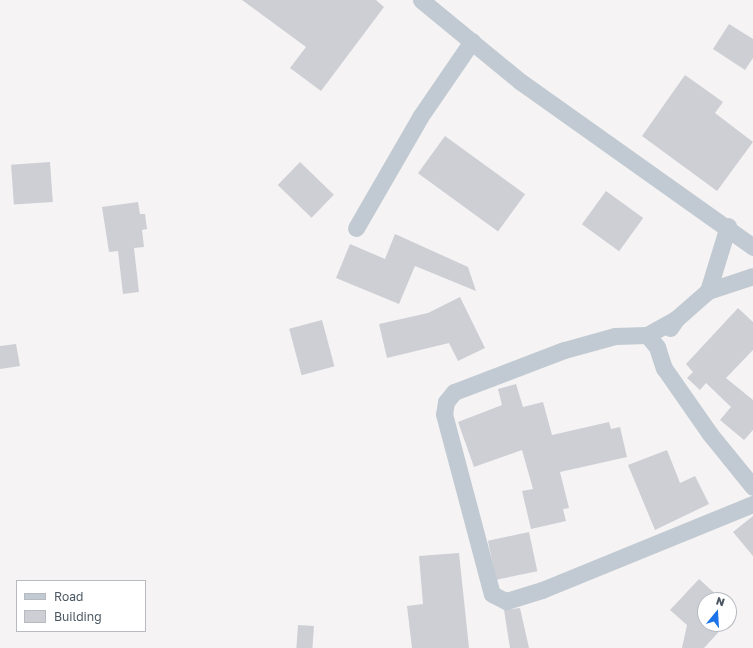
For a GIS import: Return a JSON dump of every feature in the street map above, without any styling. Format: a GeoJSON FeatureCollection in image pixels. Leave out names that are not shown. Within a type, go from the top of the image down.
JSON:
{"type":"FeatureCollection","features":[{"type":"Feature","properties":{"kind":"street"},"geometry":{"type":"LineString","coordinates":[[421,0],[521,82],[728,226],[753,247]]}},
{"type":"Feature","properties":{"kind":"street"},"geometry":{"type":"LineString","coordinates":[[356,228],[420,117],[472,41]]}},
{"type":"Feature","properties":{"kind":"street"},"geometry":{"type":"LineString","coordinates":[[708,292],[728,226]]}},
{"type":"Feature","properties":{"kind":"street"},"geometry":{"type":"LineString","coordinates":[[652,341],[708,292],[753,276]]}},
{"type":"Feature","properties":{"kind":"street"},"geometry":{"type":"LineString","coordinates":[[652,341],[615,336],[564,350],[454,392],[446,402],[444,414],[492,594],[506,601],[542,590],[753,504]]}},
{"type":"Feature","properties":{"kind":"street"},"geometry":{"type":"LineString","coordinates":[[652,341],[664,368],[710,434],[753,487]]}},
{"type":"Feature","properties":{"kind":"building"},"geometry":{"type":"Polygon","coordinates":[[[242,0],[376,0],[384,7],[321,91],[290,68],[306,47],[242,0]]]}},
{"type":"Feature","properties":{"kind":"building"},"geometry":{"type":"Polygon","coordinates":[[[729,24],[753,39],[753,58],[745,70],[713,49],[729,24]]]}},
{"type":"Feature","properties":{"kind":"building"},"geometry":{"type":"Polygon","coordinates":[[[685,75],[723,102],[715,113],[753,142],[717,191],[642,136],[685,75]]]}},
{"type":"Feature","properties":{"kind":"building"},"geometry":{"type":"Polygon","coordinates":[[[445,136],[525,194],[498,231],[418,173],[445,136]]]}},
{"type":"Feature","properties":{"kind":"building"},"geometry":{"type":"Polygon","coordinates":[[[50,162],[53,202],[14,205],[11,165],[50,162]]]}},
{"type":"Feature","properties":{"kind":"building"},"geometry":{"type":"Polygon","coordinates":[[[300,162],[334,195],[312,218],[278,185],[300,162]]]}},
{"type":"Feature","properties":{"kind":"building"},"geometry":{"type":"Polygon","coordinates":[[[606,191],[643,218],[619,251],[582,224],[606,191]]]}},
{"type":"Feature","properties":{"kind":"building"},"geometry":{"type":"Polygon","coordinates":[[[138,202],[140,214],[145,214],[147,229],[142,230],[144,247],[134,248],[139,292],[123,294],[118,251],[109,252],[102,207],[138,202]]]}},
{"type":"Feature","properties":{"kind":"building"},"geometry":{"type":"Polygon","coordinates":[[[395,234],[468,267],[476,291],[415,266],[399,304],[336,278],[350,244],[385,259],[395,234]]]}},
{"type":"Feature","properties":{"kind":"building"},"geometry":{"type":"Polygon","coordinates":[[[460,297],[485,348],[458,361],[449,343],[387,358],[379,324],[428,313],[460,297]]]}},
{"type":"Feature","properties":{"kind":"building"},"geometry":{"type":"Polygon","coordinates":[[[738,308],[753,322],[753,350],[726,378],[753,400],[753,430],[744,440],[720,420],[731,407],[706,383],[700,390],[687,378],[693,372],[686,364],[738,308]]]}},
{"type":"Feature","properties":{"kind":"building"},"geometry":{"type":"Polygon","coordinates":[[[322,320],[334,366],[302,375],[289,329],[322,320]]]}},
{"type":"Feature","properties":{"kind":"building"},"geometry":{"type":"Polygon","coordinates":[[[16,344],[20,366],[0,369],[0,346],[16,344]]]}},
{"type":"Feature","properties":{"kind":"building"},"geometry":{"type":"Polygon","coordinates":[[[516,384],[523,407],[543,402],[552,435],[609,422],[611,429],[620,427],[627,457],[560,472],[569,508],[563,509],[566,521],[531,529],[522,491],[533,489],[522,450],[474,467],[458,422],[502,405],[498,389],[516,384]]]}},
{"type":"Feature","properties":{"kind":"building"},"geometry":{"type":"Polygon","coordinates":[[[667,450],[680,483],[695,476],[709,504],[655,530],[628,465],[667,450]]]}},
{"type":"Feature","properties":{"kind":"building"},"geometry":{"type":"Polygon","coordinates":[[[753,516],[753,556],[733,532],[753,516]]]}},
{"type":"Feature","properties":{"kind":"building"},"geometry":{"type":"Polygon","coordinates":[[[529,532],[537,571],[496,580],[488,541],[529,532]]]}},
{"type":"Feature","properties":{"kind":"building"},"geometry":{"type":"Polygon","coordinates":[[[459,553],[469,648],[412,648],[407,606],[423,604],[419,556],[459,553]]]}},
{"type":"Feature","properties":{"kind":"building"},"geometry":{"type":"Polygon","coordinates":[[[699,579],[713,592],[697,592],[697,632],[719,632],[704,648],[682,648],[687,625],[670,610],[699,579]]]}},
{"type":"Feature","properties":{"kind":"building"},"geometry":{"type":"Polygon","coordinates":[[[520,608],[529,648],[510,648],[504,610],[520,608]]]}},
{"type":"Feature","properties":{"kind":"building"},"geometry":{"type":"Polygon","coordinates":[[[298,625],[314,626],[312,648],[296,648],[298,625]]]}}]}
